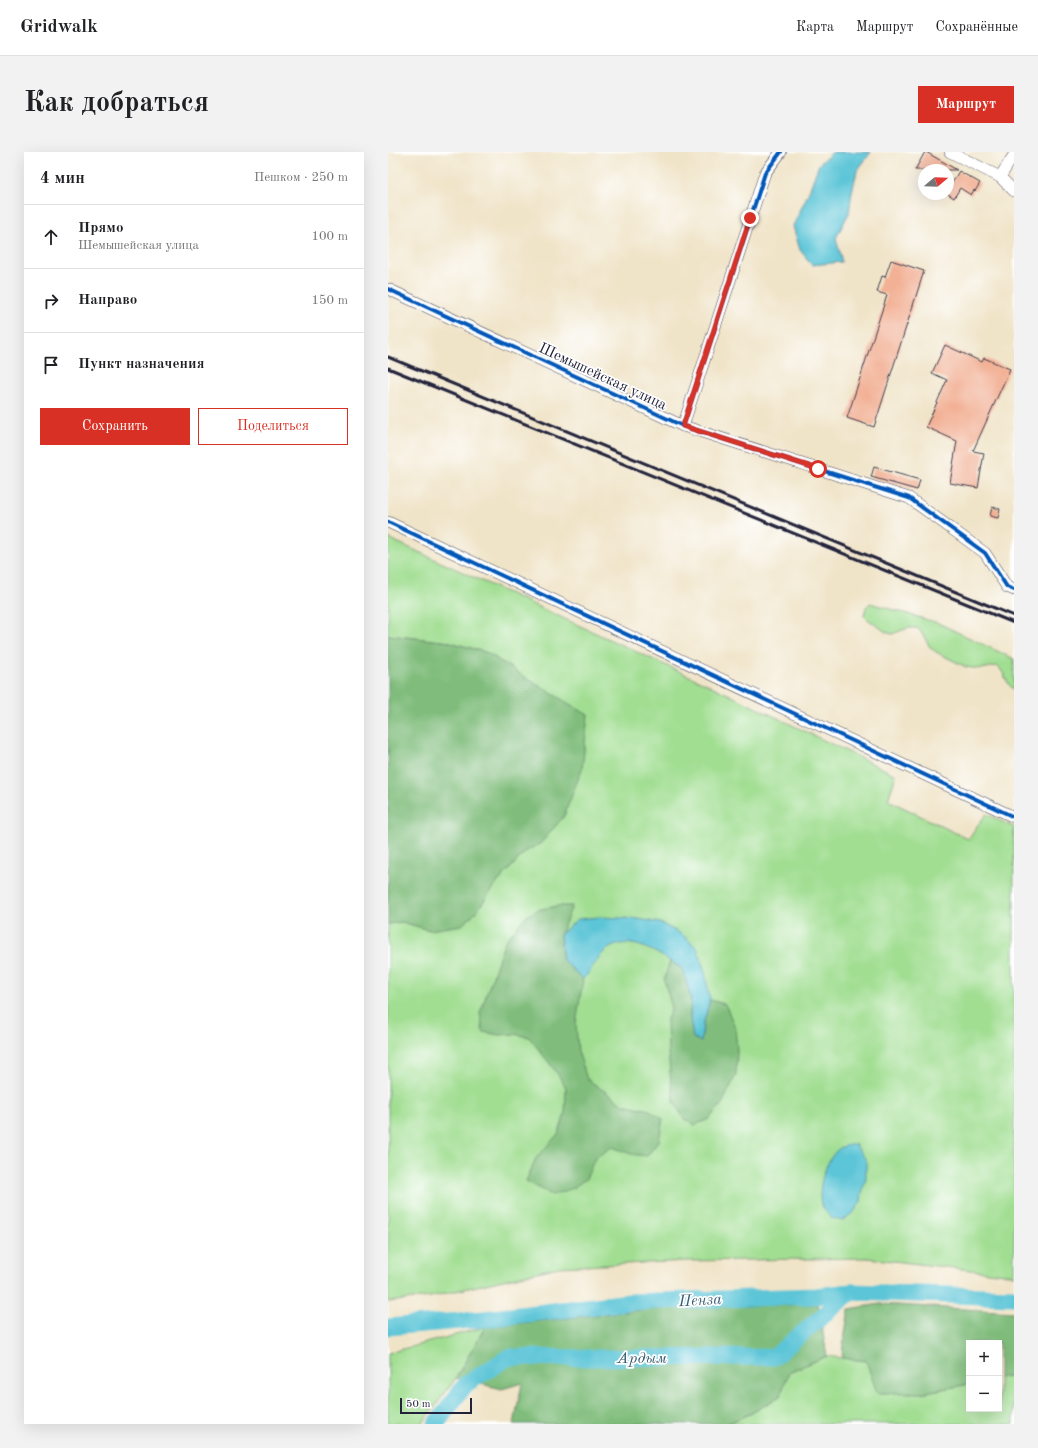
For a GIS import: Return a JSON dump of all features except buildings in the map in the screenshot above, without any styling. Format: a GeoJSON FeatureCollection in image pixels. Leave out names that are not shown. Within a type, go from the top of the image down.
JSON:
{"type":"FeatureCollection","features":[{"type":"Feature","properties":{"kind":"street"},"geometry":{"type":"LineString","coordinates":[[683,426],[765,173],[781,152]]}},
{"type":"Feature","properties":{"kind":"street"},"geometry":{"type":"LineString","coordinates":[[950,152],[1000,177],[1014,191]]}},
{"type":"Feature","properties":{"kind":"street"},"geometry":{"type":"LineString","coordinates":[[1000,177],[1014,155]]}},
{"type":"Feature","properties":{"kind":"street","name":"Шемышейская улица"},"geometry":{"type":"LineString","coordinates":[[388,289],[683,426],[909,498],[985,553],[1007,587],[1014,590]]}},
{"type":"Feature","properties":{"kind":"street"},"geometry":{"type":"LineString","coordinates":[[388,522],[1014,818]]}},
{"type":"Feature","properties":{"kind":"green space"},"geometry":{"type":"Polygon","coordinates":[[[388,538],[709,685],[896,775],[888,800],[968,839],[986,814],[1014,827],[1014,1275],[867,1258],[689,1261],[559,1267],[430,1297],[388,1302],[388,924],[402,922],[430,930],[477,911],[495,885],[526,851],[541,843],[521,675],[488,653],[450,642],[388,635],[388,538]]]}},
{"type":"Feature","properties":{"kind":"green space"},"geometry":{"type":"Polygon","coordinates":[[[870,603],[938,623],[1014,659],[1014,690],[997,666],[981,669],[966,667],[936,652],[930,647],[917,628],[908,628],[892,634],[886,632],[864,616],[866,607],[870,603]]]}},
{"type":"Feature","properties":{"kind":"green space"},"geometry":{"type":"Polygon","coordinates":[[[388,635],[450,642],[488,653],[521,675],[588,715],[582,769],[564,816],[541,843],[526,851],[495,885],[477,911],[462,925],[430,930],[402,922],[388,924],[388,635]]]}},
{"type":"Feature","properties":{"kind":"green space"},"geometry":{"type":"Polygon","coordinates":[[[557,906],[572,906],[560,936],[563,960],[583,979],[576,1024],[578,1051],[587,1079],[623,1104],[650,1110],[663,1119],[659,1141],[647,1156],[631,1154],[612,1147],[595,1158],[586,1179],[571,1189],[552,1195],[526,1181],[536,1158],[559,1133],[565,1114],[566,1088],[557,1073],[529,1037],[514,1034],[499,1035],[483,1032],[480,1013],[505,941],[524,918],[537,910],[557,906]]]}},
{"type":"Feature","properties":{"kind":"green space"},"geometry":{"type":"Polygon","coordinates":[[[670,961],[683,969],[691,999],[690,1018],[701,1042],[703,1025],[710,1000],[725,1004],[735,1027],[737,1051],[736,1075],[722,1104],[709,1119],[695,1125],[684,1119],[674,1101],[671,1083],[667,1019],[671,1010],[664,980],[670,961]]]}},
{"type":"Feature","properties":{"kind":"green space"},"geometry":{"type":"Polygon","coordinates":[[[818,1304],[827,1356],[789,1372],[780,1396],[752,1413],[726,1424],[514,1424],[522,1383],[502,1389],[456,1378],[485,1327],[649,1309],[818,1304]]]}},
{"type":"Feature","properties":{"kind":"green space"},"geometry":{"type":"Polygon","coordinates":[[[880,1304],[1014,1312],[1014,1375],[1002,1377],[1002,1340],[966,1340],[966,1385],[921,1393],[877,1393],[866,1361],[842,1358],[849,1309],[880,1304]]]}},
{"type":"Feature","properties":{"kind":"green space"},"geometry":{"type":"Polygon","coordinates":[[[485,1327],[456,1378],[422,1424],[388,1424],[388,1353],[485,1327]]]}},
{"type":"Feature","properties":{"kind":"green space"},"geometry":{"type":"Polygon","coordinates":[[[827,1356],[866,1361],[921,1393],[966,1385],[966,1412],[1002,1412],[1002,1377],[1014,1375],[1014,1424],[726,1424],[752,1413],[780,1396],[789,1372],[827,1356]]]}},
{"type":"Feature","properties":{"kind":"water"},"geometry":{"type":"Polygon","coordinates":[[[833,152],[871,152],[857,171],[849,213],[836,238],[842,262],[812,265],[800,250],[793,226],[808,194],[819,164],[833,152]]]}},
{"type":"Feature","properties":{"kind":"water"},"geometry":{"type":"Polygon","coordinates":[[[599,917],[639,919],[660,923],[683,935],[697,948],[705,972],[710,1000],[703,1025],[701,1042],[693,1038],[690,1018],[691,999],[683,969],[655,952],[634,944],[614,946],[601,955],[583,979],[563,960],[560,935],[578,919],[599,917]]]}},
{"type":"Feature","properties":{"kind":"water"},"geometry":{"type":"Polygon","coordinates":[[[855,1144],[866,1160],[866,1178],[861,1201],[854,1212],[842,1221],[831,1218],[824,1209],[821,1203],[820,1188],[824,1172],[832,1156],[842,1147],[855,1144]]]}},
{"type":"Feature","properties":{"kind":"waterway","name":"Пенза"},"geometry":{"type":"LineString","coordinates":[[388,1327],[484,1319],[629,1302],[816,1296],[851,1292],[1014,1297]]}},
{"type":"Feature","properties":{"kind":"waterway","name":"Ардым"},"geometry":{"type":"LineString","coordinates":[[436,1424],[466,1384],[509,1357],[774,1357],[851,1292]]}},
{"type":"Feature","properties":{"kind":"railway"},"geometry":{"type":"LineString","coordinates":[[388,357],[1014,616]]}},
{"type":"Feature","properties":{"kind":"railway"},"geometry":{"type":"LineString","coordinates":[[388,368],[1014,623]]}},
{"type":"Feature","properties":{"kind":"cycle path"},"geometry":{"type":"LineString","coordinates":[[683,426],[765,173],[781,152]]}},
{"type":"Feature","properties":{"kind":"cycle path"},"geometry":{"type":"LineString","coordinates":[[388,289],[683,426],[909,498],[985,553],[1007,587],[1014,590]]}},
{"type":"Feature","properties":{"kind":"cycle path"},"geometry":{"type":"LineString","coordinates":[[388,522],[1014,817]]}},
{"type":"Feature","properties":{"kind":"route"},"geometry":{"type":"LineString","coordinates":[[750,218],[683,426],[818,469]]}}]}
